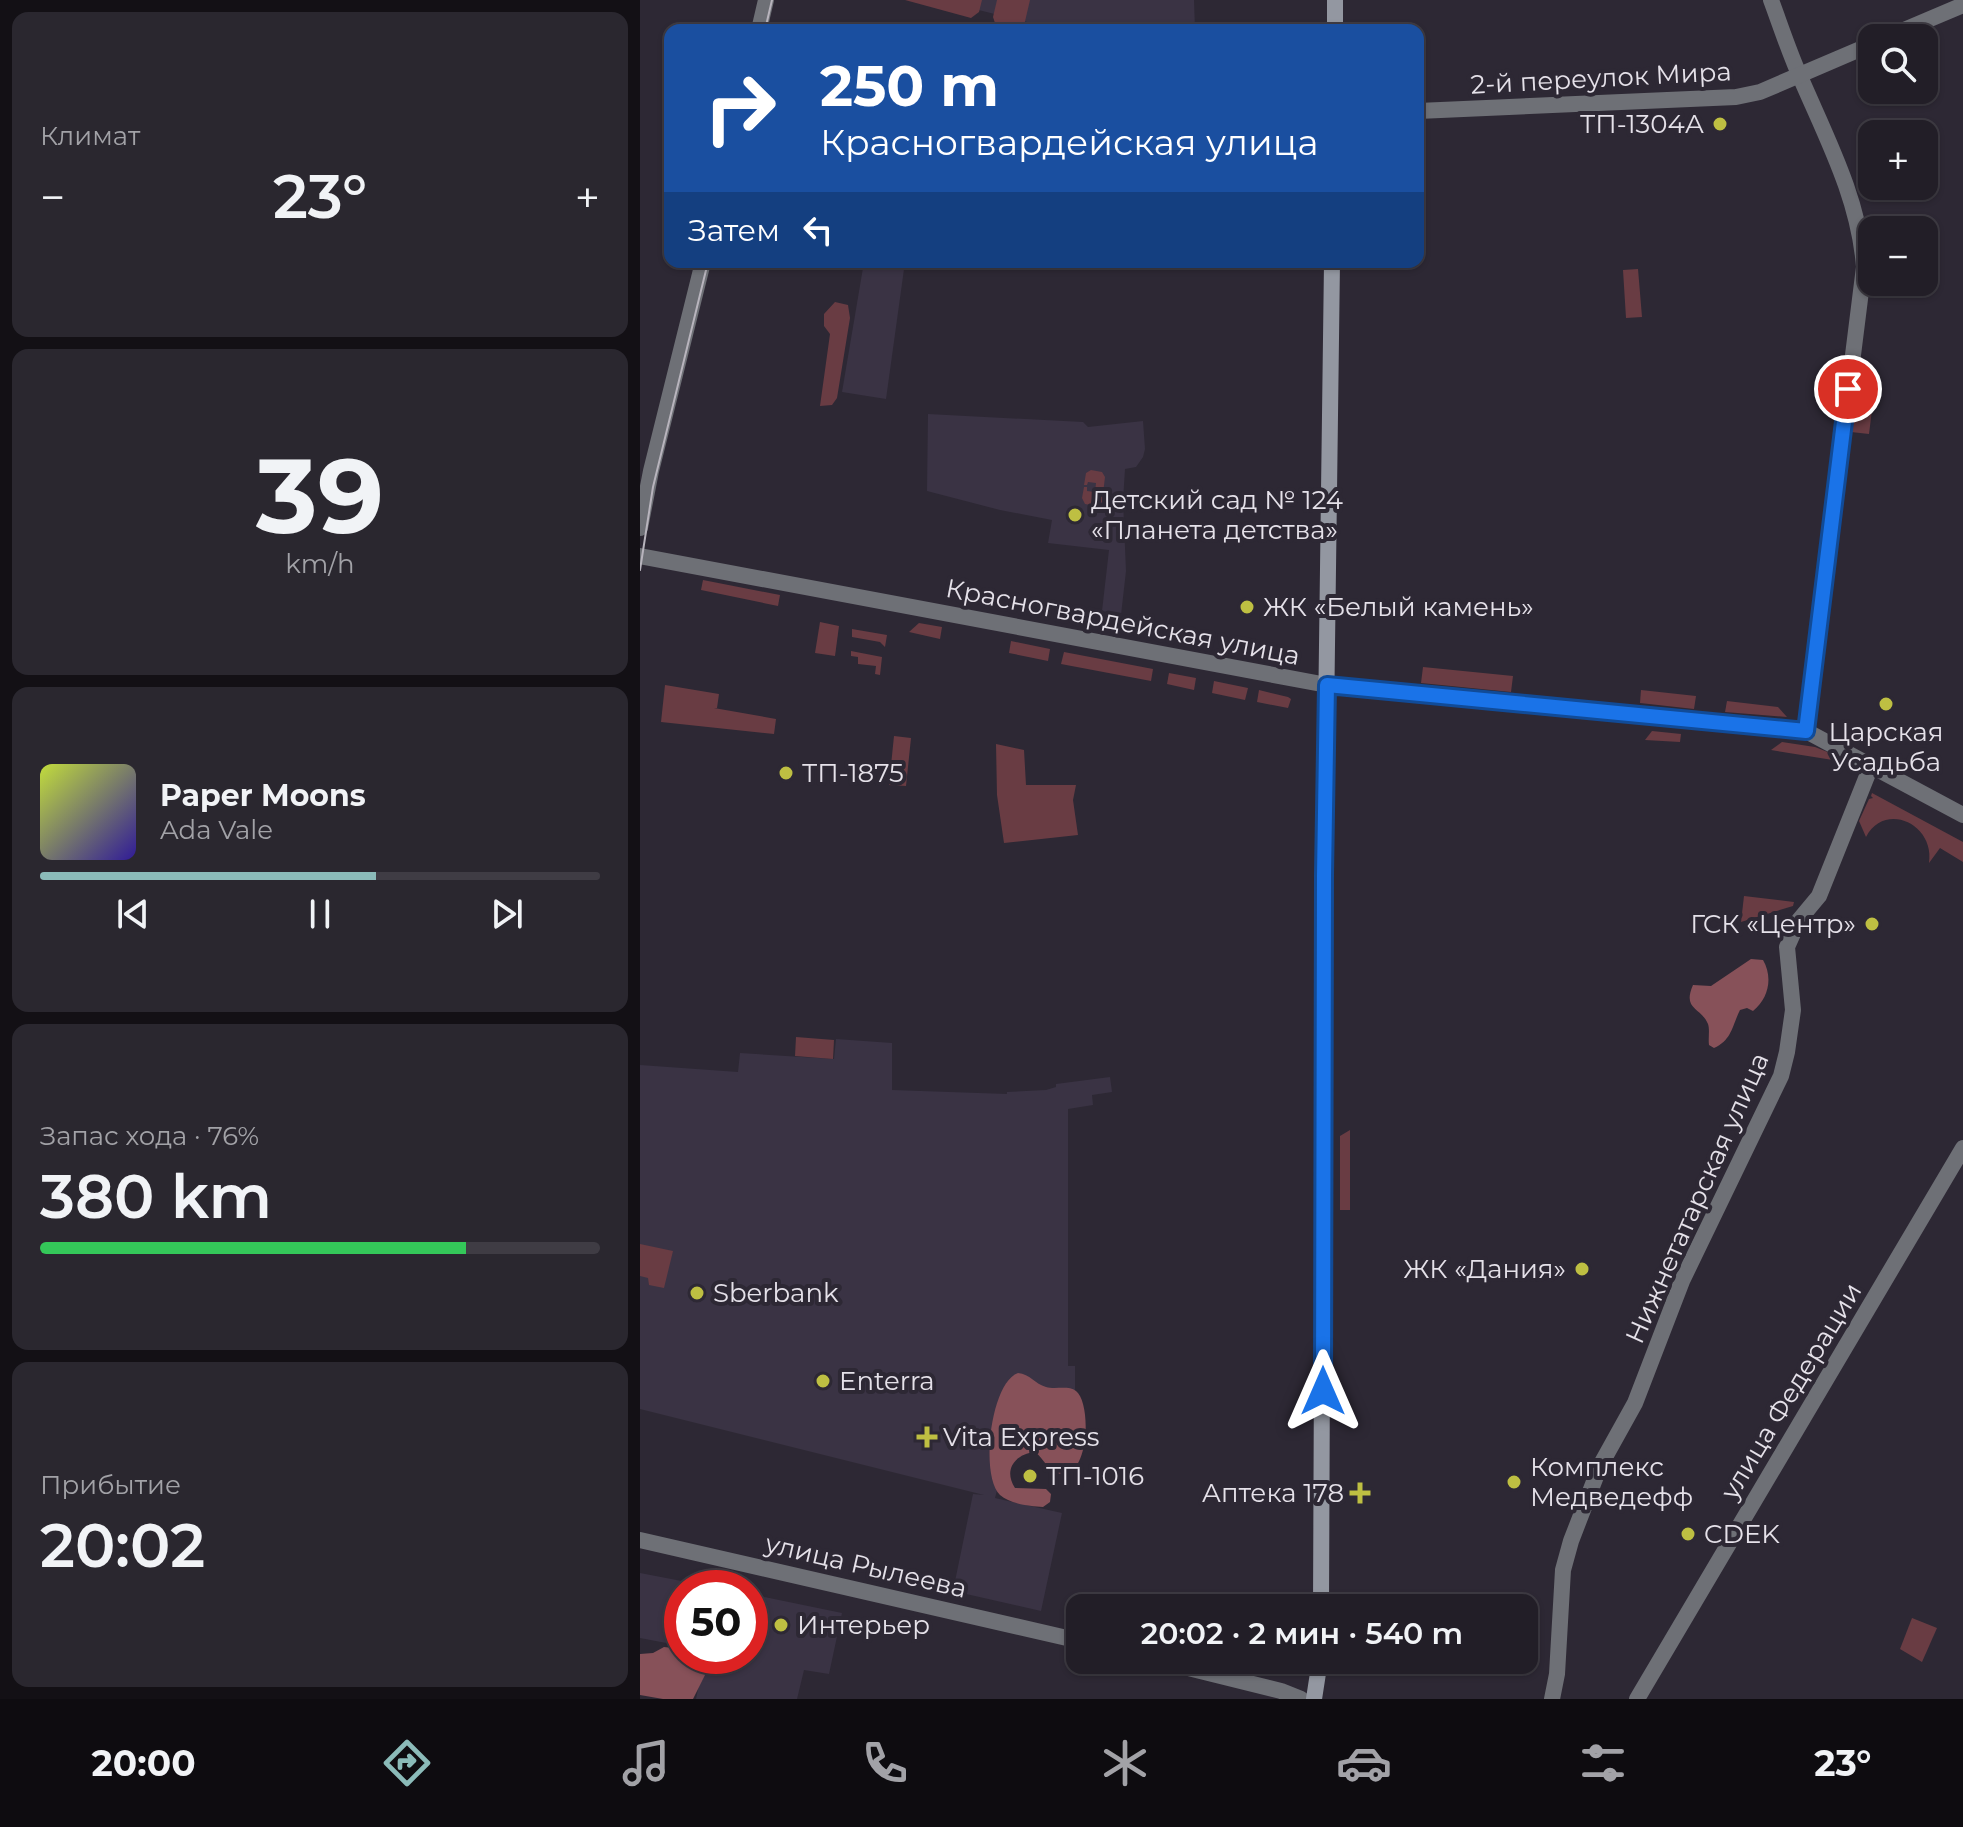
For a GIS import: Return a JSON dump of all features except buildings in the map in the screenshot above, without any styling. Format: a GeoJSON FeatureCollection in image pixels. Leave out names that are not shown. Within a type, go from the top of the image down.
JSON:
{"type":"FeatureCollection","features":[{"type":"Feature","properties":{"kind":"main road"},"geometry":{"type":"LineString","coordinates":[[1335,0],[1335,24]]}},
{"type":"Feature","properties":{"kind":"main road"},"geometry":{"type":"LineString","coordinates":[[1321,1594],[1332,268]]}},
{"type":"Feature","properties":{"kind":"main road"},"geometry":{"type":"LineString","coordinates":[[1314,1699],[1318,1674]]}},
{"type":"Feature","properties":{"kind":"street"},"geometry":{"type":"LineString","coordinates":[[760,24],[766,0]]}},
{"type":"Feature","properties":{"kind":"street"},"geometry":{"type":"LineString","coordinates":[[1771,0],[1852,199],[1864,267],[1806,731]]}},
{"type":"Feature","properties":{"kind":"street"},"geometry":{"type":"LineString","coordinates":[[1918,24],[1963,5]]}},
{"type":"Feature","properties":{"kind":"street","name":"2-й переулок Мира"},"geometry":{"type":"LineString","coordinates":[[1424,111],[1711,100],[1760,92],[1858,50]]}},
{"type":"Feature","properties":{"kind":"street"},"geometry":{"type":"LineString","coordinates":[[640,528],[702,268]]}},
{"type":"Feature","properties":{"kind":"street","name":"Красногвардейская улица"},"geometry":{"type":"LineString","coordinates":[[640,556],[1327,685],[1806,731],[1963,815]]}},
{"type":"Feature","properties":{"kind":"street","name":"Нижнетатарская улица"},"geometry":{"type":"LineString","coordinates":[[1552,1699],[1557,1674],[1563,1570],[1571,1541],[1600,1466],[1635,1403],[1682,1281],[1781,1076],[1793,1010],[1787,947],[1799,920],[1819,896],[1871,766]]}},
{"type":"Feature","properties":{"kind":"street","name":"улица Федерации"},"geometry":{"type":"LineString","coordinates":[[1637,1699],[1963,1148]]}},
{"type":"Feature","properties":{"kind":"street","name":"улица Рылеева"},"geometry":{"type":"LineString","coordinates":[[640,1540],[1066,1638]]}},
{"type":"Feature","properties":{"kind":"street"},"geometry":{"type":"LineString","coordinates":[[1212,1674],[1301,1699]]}},
{"type":"Feature","properties":{"kind":"shaded area"},"geometry":{"type":"Polygon","coordinates":[[[905,0],[982,0],[979,12],[971,18],[905,0]]]}},
{"type":"Feature","properties":{"kind":"shaded area"},"geometry":{"type":"Polygon","coordinates":[[[938,0],[1194,0],[1195,24],[1035,24],[938,0]]]}},
{"type":"Feature","properties":{"kind":"shaded area"},"geometry":{"type":"Polygon","coordinates":[[[997,0],[1030,0],[1024,24],[999,24],[993,17],[997,0]]]}},
{"type":"Feature","properties":{"kind":"shaded area"},"geometry":{"type":"Polygon","coordinates":[[[863,268],[904,268],[886,399],[842,392],[863,268]]]}},
{"type":"Feature","properties":{"kind":"shaded area"},"geometry":{"type":"Polygon","coordinates":[[[1638,269],[1642,317],[1626,318],[1623,270],[1638,269]]]}},
{"type":"Feature","properties":{"kind":"shaded area"},"geometry":{"type":"Polygon","coordinates":[[[835,302],[848,305],[850,318],[837,398],[832,405],[820,406],[830,334],[824,326],[824,314],[835,302]]]}},
{"type":"Feature","properties":{"kind":"shaded area"},"geometry":{"type":"Polygon","coordinates":[[[1857,381],[1875,384],[1873,400],[1855,398],[1857,381]]]}},
{"type":"Feature","properties":{"kind":"shaded area"},"geometry":{"type":"Polygon","coordinates":[[[1854,407],[1872,410],[1869,434],[1851,432],[1854,407]]]}},
{"type":"Feature","properties":{"kind":"shaded area","name":"Детский сад № 124 «Планета детства»"},"geometry":{"type":"Polygon","coordinates":[[[928,414],[1083,422],[1088,427],[1143,421],[1143,457],[1136,467],[1125,469],[1126,571],[1121,615],[1102,611],[1109,550],[1048,543],[1052,520],[927,491],[928,414]]]}},
{"type":"Feature","properties":{"kind":"shaded area"},"geometry":{"type":"Polygon","coordinates":[[[1091,470],[1102,472],[1105,477],[1102,502],[1096,506],[1085,504],[1082,498],[1084,487],[1087,491],[1095,492],[1096,483],[1084,485],[1086,473],[1091,470]]]}},
{"type":"Feature","properties":{"kind":"shaded area"},"geometry":{"type":"Polygon","coordinates":[[[703,580],[780,595],[778,606],[701,590],[703,580]]]}},
{"type":"Feature","properties":{"kind":"shaded area"},"geometry":{"type":"Polygon","coordinates":[[[820,622],[839,626],[835,656],[815,653],[820,622]]]}},
{"type":"Feature","properties":{"kind":"shaded area"},"geometry":{"type":"Polygon","coordinates":[[[919,623],[942,627],[940,639],[909,632],[919,623]]]}},
{"type":"Feature","properties":{"kind":"shaded area"},"geometry":{"type":"Polygon","coordinates":[[[852,629],[887,635],[885,647],[880,642],[852,637],[852,629]]]}},
{"type":"Feature","properties":{"kind":"shaded area"},"geometry":{"type":"Polygon","coordinates":[[[1011,641],[1050,649],[1048,661],[1009,653],[1011,641]]]}},
{"type":"Feature","properties":{"kind":"shaded area"},"geometry":{"type":"Polygon","coordinates":[[[851,651],[882,657],[880,675],[875,674],[876,666],[858,664],[858,657],[851,656],[851,651]]]}},
{"type":"Feature","properties":{"kind":"shaded area"},"geometry":{"type":"Polygon","coordinates":[[[1064,652],[1153,669],[1151,681],[1061,664],[1064,652]]]}},
{"type":"Feature","properties":{"kind":"shaded area"},"geometry":{"type":"Polygon","coordinates":[[[1423,667],[1513,676],[1511,692],[1421,683],[1423,667]]]}},
{"type":"Feature","properties":{"kind":"shaded area"},"geometry":{"type":"Polygon","coordinates":[[[1169,673],[1196,678],[1194,690],[1167,684],[1169,673]]]}},
{"type":"Feature","properties":{"kind":"shaded area"},"geometry":{"type":"Polygon","coordinates":[[[1214,681],[1248,688],[1245,700],[1212,693],[1214,681]]]}},
{"type":"Feature","properties":{"kind":"shaded area"},"geometry":{"type":"Polygon","coordinates":[[[665,685],[719,694],[717,708],[714,708],[776,719],[774,734],[661,722],[665,685]]]}},
{"type":"Feature","properties":{"kind":"shaded area"},"geometry":{"type":"Polygon","coordinates":[[[1259,690],[1288,697],[1291,699],[1288,708],[1257,702],[1259,690]]]}},
{"type":"Feature","properties":{"kind":"shaded area"},"geometry":{"type":"Polygon","coordinates":[[[1641,690],[1696,696],[1694,709],[1640,703],[1641,690]]]}},
{"type":"Feature","properties":{"kind":"shaded area"},"geometry":{"type":"Polygon","coordinates":[[[1727,701],[1778,707],[1787,717],[1725,712],[1727,701]]]}},
{"type":"Feature","properties":{"kind":"shaded area"},"geometry":{"type":"Polygon","coordinates":[[[1652,731],[1681,734],[1680,742],[1645,740],[1652,731]]]}},
{"type":"Feature","properties":{"kind":"shaded area"},"geometry":{"type":"Polygon","coordinates":[[[894,736],[911,738],[906,786],[889,785],[894,736]]]}},
{"type":"Feature","properties":{"kind":"shaded area"},"geometry":{"type":"Polygon","coordinates":[[[1782,742],[1815,747],[1840,757],[1839,761],[1771,750],[1782,742]]]}},
{"type":"Feature","properties":{"kind":"shaded area"},"geometry":{"type":"Polygon","coordinates":[[[996,744],[1024,750],[1026,785],[1076,785],[1073,800],[1078,835],[1004,843],[997,795],[996,744]]]}},
{"type":"Feature","properties":{"kind":"shaded area"},"geometry":{"type":"Polygon","coordinates":[[[1872,793],[1963,842],[1963,862],[1940,848],[1929,863],[1929,849],[1924,837],[1917,828],[1896,819],[1874,826],[1866,837],[1859,821],[1869,799],[1873,798],[1872,793]]]}},
{"type":"Feature","properties":{"kind":"shaded area"},"geometry":{"type":"Polygon","coordinates":[[[1744,896],[1794,902],[1793,906],[1741,922],[1744,896]]]}},
{"type":"Feature","properties":{"kind":"shaded area"},"geometry":{"type":"Polygon","coordinates":[[[1751,959],[1763,960],[1766,967],[1766,994],[1753,1011],[1747,1008],[1740,1010],[1728,1037],[1714,1048],[1709,1045],[1705,1018],[1691,1004],[1693,985],[1711,986],[1751,959]]]}},
{"type":"Feature","properties":{"kind":"shaded area"},"geometry":{"type":"Polygon","coordinates":[[[796,1037],[834,1040],[833,1059],[795,1056],[796,1037]]]}},
{"type":"Feature","properties":{"kind":"shaded area"},"geometry":{"type":"Polygon","coordinates":[[[836,1039],[892,1043],[892,1090],[1007,1094],[1046,1090],[1056,1087],[1056,1084],[1110,1077],[1112,1092],[1092,1095],[1093,1105],[1068,1109],[1068,1366],[1075,1366],[1075,1399],[1020,1401],[995,1498],[1062,1513],[1041,1611],[953,1591],[973,1494],[984,1495],[640,1409],[640,1065],[738,1072],[740,1053],[834,1059],[836,1039]]]}},
{"type":"Feature","properties":{"kind":"shaded area"},"geometry":{"type":"Polygon","coordinates":[[[1350,1130],[1350,1210],[1340,1210],[1340,1136],[1350,1130]]]}},
{"type":"Feature","properties":{"kind":"shaded area"},"geometry":{"type":"Polygon","coordinates":[[[640,1244],[673,1251],[664,1288],[649,1285],[648,1278],[640,1276],[640,1244]]]}},
{"type":"Feature","properties":{"kind":"shaded area"},"geometry":{"type":"Polygon","coordinates":[[[1018,1373],[1046,1387],[1073,1389],[1081,1398],[1084,1408],[1083,1450],[1072,1471],[1063,1474],[1054,1472],[1035,1452],[1022,1456],[1013,1464],[1010,1475],[1015,1488],[1046,1489],[1051,1494],[1050,1502],[1043,1507],[1004,1498],[994,1485],[990,1470],[995,1411],[1008,1380],[1018,1373]]]}},
{"type":"Feature","properties":{"kind":"shaded area"},"geometry":{"type":"Polygon","coordinates":[[[640,1573],[664,1578],[664,1643],[640,1638],[640,1573]]]}},
{"type":"Feature","properties":{"kind":"shaded area"},"geometry":{"type":"Polygon","coordinates":[[[768,1598],[842,1613],[829,1674],[804,1670],[797,1699],[696,1699],[701,1674],[768,1674],[768,1598]]]}},
{"type":"Feature","properties":{"kind":"shaded area"},"geometry":{"type":"Polygon","coordinates":[[[1912,1618],[1937,1628],[1922,1662],[1900,1649],[1912,1618]]]}},
{"type":"Feature","properties":{"kind":"shaded area"},"geometry":{"type":"Polygon","coordinates":[[[664,1647],[664,1674],[706,1674],[693,1699],[640,1695],[640,1654],[653,1653],[664,1647]]]}},
{"type":"Feature","properties":{"kind":"tram line"},"geometry":{"type":"LineString","coordinates":[[766,24],[772,0]]}},
{"type":"Feature","properties":{"kind":"tram line"},"geometry":{"type":"LineString","coordinates":[[640,570],[653,487],[707,268]]}},
{"type":"Feature","properties":{"kind":"place","name":"ТП-1304А"},"geometry":{"type":"Point","coordinates":[1720,124]}},
{"type":"Feature","properties":{"kind":"place","name":"Детский сад № 124 «Планета детства»"},"geometry":{"type":"Point","coordinates":[1075,515]}},
{"type":"Feature","properties":{"kind":"place","name":"ЖК «Белый камень»"},"geometry":{"type":"Point","coordinates":[1247,607]}},
{"type":"Feature","properties":{"kind":"place","name":"Царская Усадьба"},"geometry":{"type":"Point","coordinates":[1886,704]}},
{"type":"Feature","properties":{"kind":"place","name":"ТП-1875"},"geometry":{"type":"Point","coordinates":[786,773]}},
{"type":"Feature","properties":{"kind":"place","name":"ГСК «Центр»"},"geometry":{"type":"Point","coordinates":[1872,924]}},
{"type":"Feature","properties":{"kind":"place","name":"ЖК «Дания»"},"geometry":{"type":"Point","coordinates":[1582,1269]}},
{"type":"Feature","properties":{"kind":"place","name":"Sberbank"},"geometry":{"type":"Point","coordinates":[697,1293]}},
{"type":"Feature","properties":{"kind":"place","name":"Enterra"},"geometry":{"type":"Point","coordinates":[823,1381]}},
{"type":"Feature","properties":{"kind":"place","name":"Vita Express"},"geometry":{"type":"Point","coordinates":[927,1437]}},
{"type":"Feature","properties":{"kind":"place","name":"ТП-1016"},"geometry":{"type":"Point","coordinates":[1030,1476]}},
{"type":"Feature","properties":{"kind":"place","name":"Комплекс Медведефф"},"geometry":{"type":"Point","coordinates":[1514,1482]}},
{"type":"Feature","properties":{"kind":"place","name":"Аптека 178"},"geometry":{"type":"Point","coordinates":[1360,1493]}},
{"type":"Feature","properties":{"kind":"place","name":"CDEK"},"geometry":{"type":"Point","coordinates":[1688,1534]}},
{"type":"Feature","properties":{"kind":"place","name":"Интерьер"},"geometry":{"type":"Point","coordinates":[781,1625]}},
{"type":"Feature","properties":{"kind":"route"},"geometry":{"type":"LineString","coordinates":[[1323,1391],[1327,685],[1806,731],[1848,389]]}}]}
